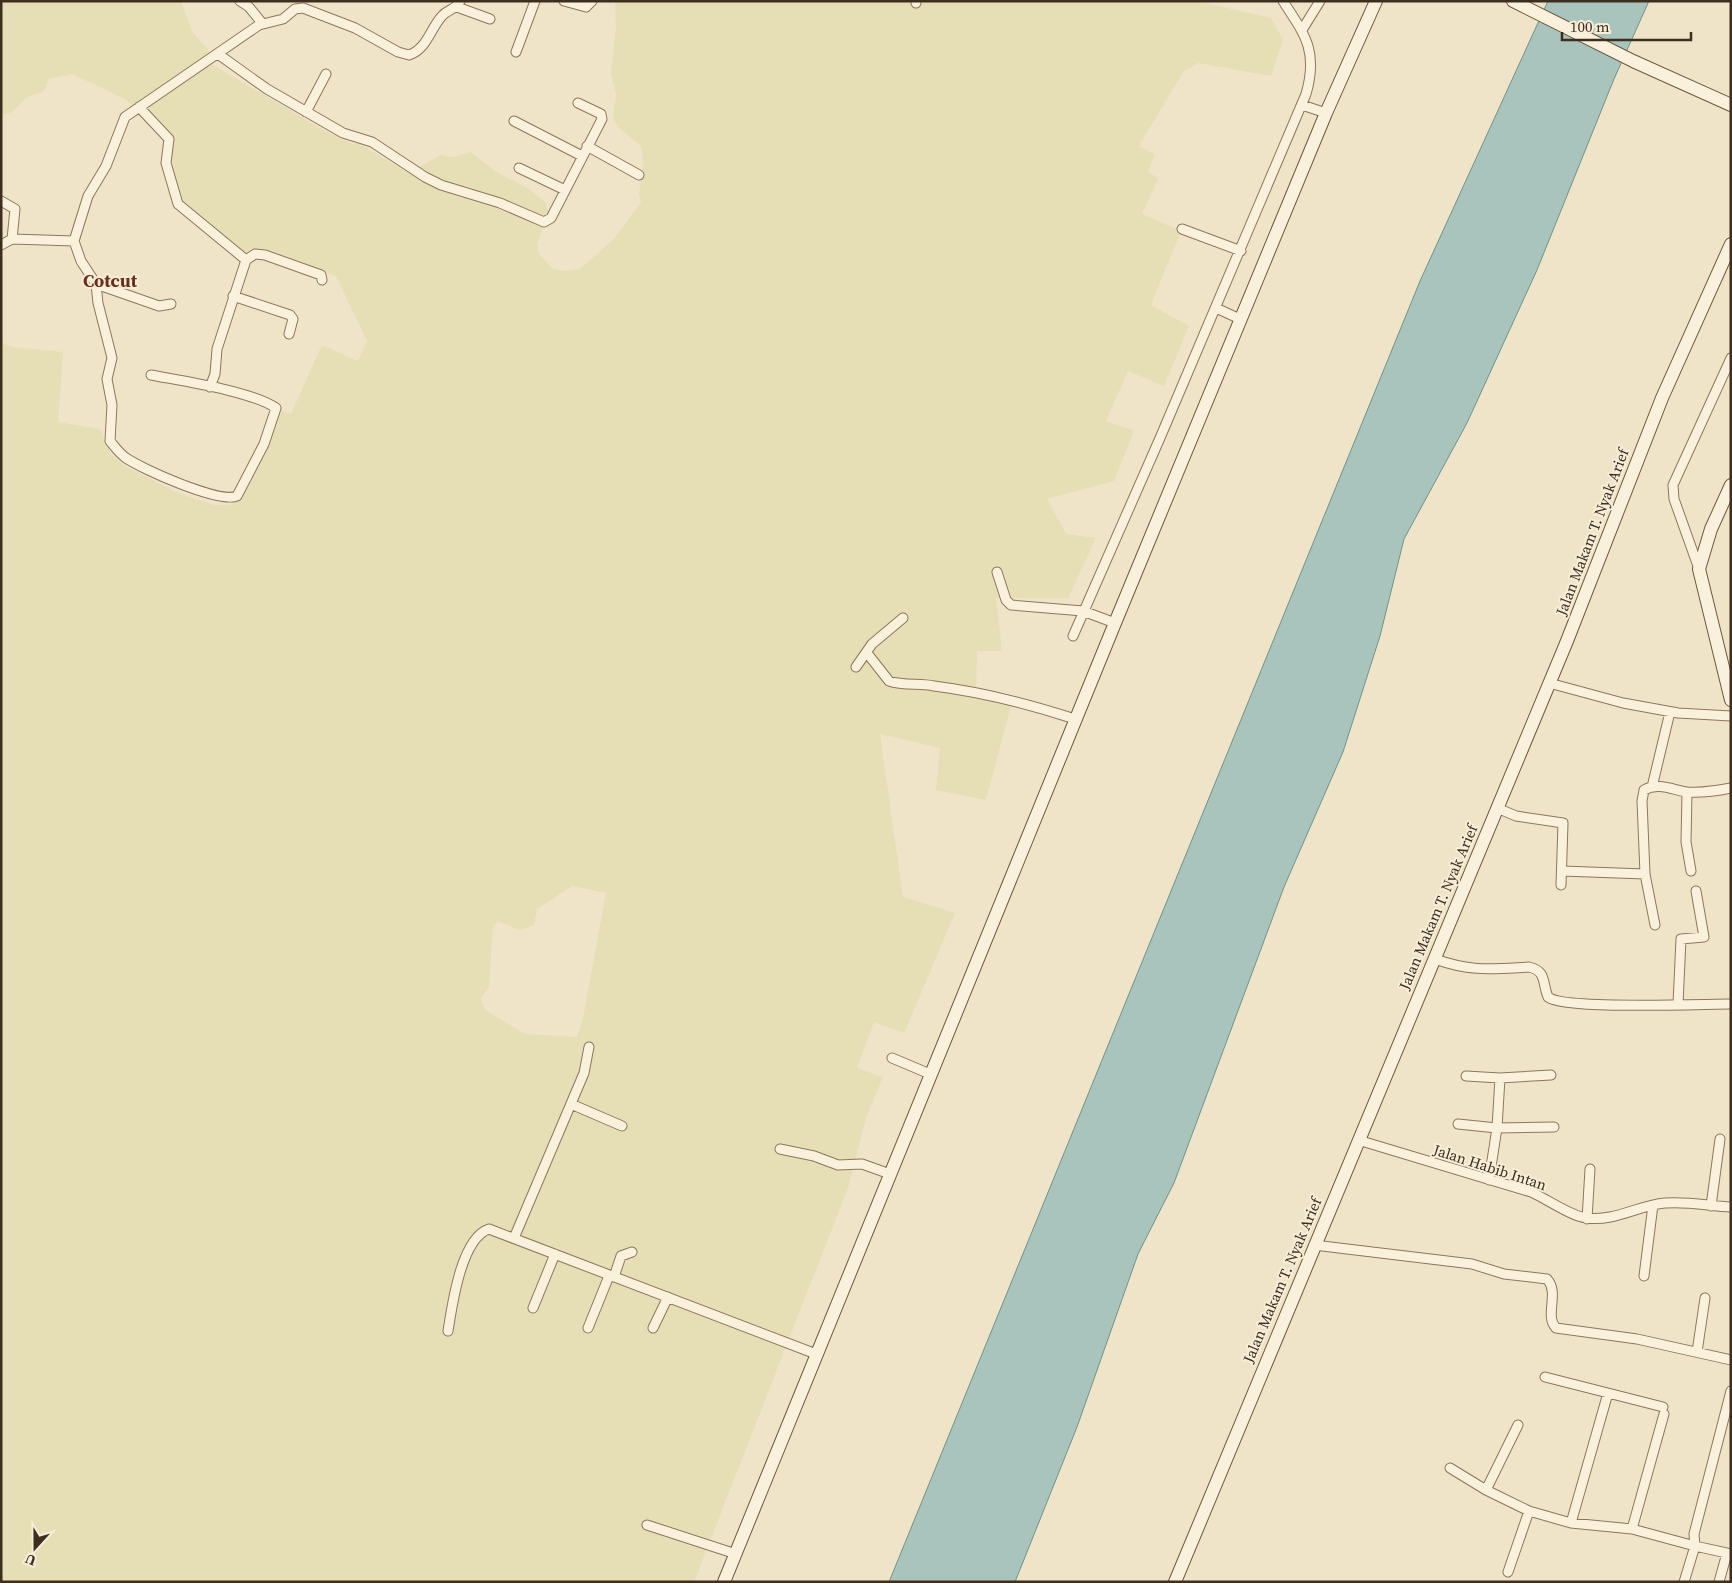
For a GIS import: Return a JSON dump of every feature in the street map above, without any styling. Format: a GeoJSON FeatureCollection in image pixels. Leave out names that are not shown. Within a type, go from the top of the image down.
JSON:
{"type":"FeatureCollection","features":[{"type":"Feature","properties":{"kind":"street"},"geometry":{"type":"LineString","coordinates":[[240,1],[249,7],[262,23]]}},
{"type":"Feature","properties":{"kind":"street"},"geometry":{"type":"LineString","coordinates":[[516,52],[535,1]]}},
{"type":"Feature","properties":{"kind":"street"},"geometry":{"type":"LineString","coordinates":[[564,1],[583,8],[592,1]]}},
{"type":"Feature","properties":{"kind":"street"},"geometry":{"type":"LineString","coordinates":[[1073,636],[1217,309],[1302,105],[1311,76],[1311,49],[1284,1]]}},
{"type":"Feature","properties":{"kind":"street"},"geometry":{"type":"LineString","coordinates":[[1302,30],[1320,1]]}},
{"type":"Feature","properties":{"kind":"street"},"geometry":{"type":"LineString","coordinates":[[724,1582],[730,1552],[886,1172],[930,1074],[1237,317],[1376,1]]}},
{"type":"Feature","properties":{"kind":"street"},"geometry":{"type":"LineString","coordinates":[[1513,1],[1633,61],[1731,105]]}},
{"type":"Feature","properties":{"kind":"street"},"geometry":{"type":"LineString","coordinates":[[151,375],[210,387],[261,401],[276,408],[257,459],[240,492],[232,498],[198,491],[131,461],[120,453],[110,441],[112,405],[108,379],[112,358],[98,303],[96,284],[81,261],[74,241],[88,196],[106,166],[124,120],[138,107],[262,23],[283,20],[295,10],[307,8],[355,28],[398,52],[409,55],[418,50],[430,36],[444,14],[459,4],[490,19]]}},
{"type":"Feature","properties":{"kind":"street"},"geometry":{"type":"LineString","coordinates":[[218,54],[267,89],[343,133],[372,142],[425,177],[441,185],[500,203],[544,222],[551,218],[602,116],[578,103]]}},
{"type":"Feature","properties":{"kind":"street"},"geometry":{"type":"LineString","coordinates":[[306,112],[326,74]]}},
{"type":"Feature","properties":{"kind":"street"},"geometry":{"type":"LineString","coordinates":[[1302,105],[1326,113]]}},
{"type":"Feature","properties":{"kind":"street"},"geometry":{"type":"LineString","coordinates":[[138,107],[169,139],[166,163],[178,204],[246,260]]}},
{"type":"Feature","properties":{"kind":"street"},"geometry":{"type":"LineString","coordinates":[[514,121],[582,156]]}},
{"type":"Feature","properties":{"kind":"street"},"geometry":{"type":"LineString","coordinates":[[587,146],[639,175]]}},
{"type":"Feature","properties":{"kind":"street"},"geometry":{"type":"LineString","coordinates":[[519,168],[565,190]]}},
{"type":"Feature","properties":{"kind":"street"},"geometry":{"type":"LineString","coordinates":[[1,201],[13,206],[15,209],[12,239]]}},
{"type":"Feature","properties":{"kind":"street"},"geometry":{"type":"LineString","coordinates":[[1182,229],[1240,251]]}},
{"type":"Feature","properties":{"kind":"street"},"geometry":{"type":"LineString","coordinates":[[1,245],[12,239],[74,241]]}},
{"type":"Feature","properties":{"kind":"street","name":"Jalan Makam T. Nyak Arief"},"geometry":{"type":"LineString","coordinates":[[1175,1582],[1549,683],[1662,398],[1731,244]]}},
{"type":"Feature","properties":{"kind":"street"},"geometry":{"type":"LineString","coordinates":[[210,387],[215,374],[217,349],[246,260],[261,254],[321,275],[322,280]]}},
{"type":"Feature","properties":{"kind":"street"},"geometry":{"type":"LineString","coordinates":[[96,284],[159,306],[171,304]]}},
{"type":"Feature","properties":{"kind":"street"},"geometry":{"type":"LineString","coordinates":[[233,296],[290,315],[293,319],[288,334]]}},
{"type":"Feature","properties":{"kind":"street"},"geometry":{"type":"LineString","coordinates":[[1217,309],[1237,317]]}},
{"type":"Feature","properties":{"kind":"street"},"geometry":{"type":"LineString","coordinates":[[1731,358],[1673,485],[1674,499],[1699,569],[1731,700]]}},
{"type":"Feature","properties":{"kind":"street"},"geometry":{"type":"LineString","coordinates":[[1699,569],[1711,529],[1731,485]]}},
{"type":"Feature","properties":{"kind":"street"},"geometry":{"type":"LineString","coordinates":[[997,572],[1006,600],[1011,605],[1085,612],[1112,622]]}},
{"type":"Feature","properties":{"kind":"street"},"geometry":{"type":"LineString","coordinates":[[856,667],[872,644],[903,618]]}},
{"type":"Feature","properties":{"kind":"street"},"geometry":{"type":"LineString","coordinates":[[867,653],[889,681],[909,685],[935,686],[996,697],[1075,720]]}},
{"type":"Feature","properties":{"kind":"street"},"geometry":{"type":"LineString","coordinates":[[1549,683],[1623,703],[1670,712],[1731,716]]}},
{"type":"Feature","properties":{"kind":"street"},"geometry":{"type":"LineString","coordinates":[[1652,786],[1670,712]]}},
{"type":"Feature","properties":{"kind":"street"},"geometry":{"type":"LineString","coordinates":[[1655,925],[1645,874],[1642,796],[1644,790],[1652,786],[1687,792],[1709,792],[1731,788]]}},
{"type":"Feature","properties":{"kind":"street"},"geometry":{"type":"LineString","coordinates":[[1687,792],[1686,842],[1691,870]]}},
{"type":"Feature","properties":{"kind":"street"},"geometry":{"type":"LineString","coordinates":[[1497,808],[1516,816],[1563,823],[1561,885]]}},
{"type":"Feature","properties":{"kind":"street"},"geometry":{"type":"LineString","coordinates":[[1562,871],[1645,874]]}},
{"type":"Feature","properties":{"kind":"street"},"geometry":{"type":"LineString","coordinates":[[1678,1004],[1681,939],[1704,937],[1696,891]]}},
{"type":"Feature","properties":{"kind":"street"},"geometry":{"type":"LineString","coordinates":[[1435,959],[1459,968],[1476,970],[1536,968],[1541,971],[1548,997],[1554,1000],[1595,1006],[1731,1004]]}},
{"type":"Feature","properties":{"kind":"street"},"geometry":{"type":"LineString","coordinates":[[514,1238],[584,1073],[589,1047]]}},
{"type":"Feature","properties":{"kind":"street"},"geometry":{"type":"LineString","coordinates":[[892,1058],[930,1074]]}},
{"type":"Feature","properties":{"kind":"street"},"geometry":{"type":"LineString","coordinates":[[1466,1076],[1500,1078],[1551,1075]]}},
{"type":"Feature","properties":{"kind":"street"},"geometry":{"type":"LineString","coordinates":[[1489,1180],[1497,1128],[1500,1078]]}},
{"type":"Feature","properties":{"kind":"street"},"geometry":{"type":"LineString","coordinates":[[571,1104],[622,1126]]}},
{"type":"Feature","properties":{"kind":"street"},"geometry":{"type":"LineString","coordinates":[[1458,1124],[1497,1128],[1554,1127]]}},
{"type":"Feature","properties":{"kind":"street"},"geometry":{"type":"LineString","coordinates":[[1711,1206],[1720,1139]]}},
{"type":"Feature","properties":{"kind":"street","name":"Jalan Habib Intan"},"geometry":{"type":"LineString","coordinates":[[1358,1140],[1532,1192],[1554,1202],[1575,1216],[1606,1218],[1665,1203],[1731,1207]]}},
{"type":"Feature","properties":{"kind":"street"},"geometry":{"type":"LineString","coordinates":[[780,1149],[814,1156],[838,1164],[862,1164],[886,1172]]}},
{"type":"Feature","properties":{"kind":"street"},"geometry":{"type":"LineString","coordinates":[[1587,1218],[1590,1169]]}},
{"type":"Feature","properties":{"kind":"street"},"geometry":{"type":"LineString","coordinates":[[1644,1276],[1653,1205]]}},
{"type":"Feature","properties":{"kind":"street"},"geometry":{"type":"LineString","coordinates":[[448,1331],[458,1277],[467,1255],[482,1232],[489,1229],[812,1352]]}},
{"type":"Feature","properties":{"kind":"street"},"geometry":{"type":"LineString","coordinates":[[1314,1245],[1472,1264],[1504,1274],[1547,1279],[1553,1289],[1552,1320],[1556,1328],[1637,1339],[1731,1360]]}},
{"type":"Feature","properties":{"kind":"street"},"geometry":{"type":"LineString","coordinates":[[588,1328],[621,1256],[632,1252]]}},
{"type":"Feature","properties":{"kind":"street"},"geometry":{"type":"LineString","coordinates":[[533,1308],[555,1254]]}},
{"type":"Feature","properties":{"kind":"street"},"geometry":{"type":"LineString","coordinates":[[652,1328],[668,1297]]}},
{"type":"Feature","properties":{"kind":"street"},"geometry":{"type":"LineString","coordinates":[[1697,1352],[1705,1298]]}},
{"type":"Feature","properties":{"kind":"street"},"geometry":{"type":"LineString","coordinates":[[1545,1377],[1664,1410],[1632,1529]]}},
{"type":"Feature","properties":{"kind":"street"},"geometry":{"type":"LineString","coordinates":[[1684,1582],[1695,1546],[1694,1534],[1731,1391]]}},
{"type":"Feature","properties":{"kind":"street"},"geometry":{"type":"LineString","coordinates":[[1571,1523],[1608,1393]]}},
{"type":"Feature","properties":{"kind":"street"},"geometry":{"type":"LineString","coordinates":[[1486,1490],[1518,1425]]}},
{"type":"Feature","properties":{"kind":"street"},"geometry":{"type":"LineString","coordinates":[[1450,1468],[1486,1490],[1529,1511],[1571,1523],[1632,1529],[1729,1554],[1719,1582]]}},
{"type":"Feature","properties":{"kind":"street"},"geometry":{"type":"LineString","coordinates":[[1508,1572],[1529,1511]]}},
{"type":"Feature","properties":{"kind":"street"},"geometry":{"type":"LineString","coordinates":[[647,1525],[730,1552]]}},
{"type":"Feature","properties":{"kind":"shaded area"},"geometry":{"type":"Polygon","coordinates":[[[1,1],[181,1],[193,33],[208,49],[210,63],[325,131],[353,144],[359,143],[408,173],[441,155],[454,157],[470,152],[498,173],[526,187],[545,202],[549,212],[537,244],[539,254],[553,269],[566,271],[580,269],[614,239],[641,202],[639,195],[643,161],[641,146],[619,128],[613,118],[616,95],[611,73],[616,28],[615,1],[1197,1],[1271,18],[1283,40],[1271,76],[1198,63],[1184,71],[1139,146],[1155,154],[1148,171],[1158,179],[1142,214],[1181,231],[1151,305],[1189,326],[1164,386],[1128,371],[1106,421],[1134,431],[1114,481],[1047,499],[1066,534],[1096,538],[1068,598],[996,598],[1002,651],[977,651],[976,688],[1013,698],[986,800],[936,790],[940,748],[880,734],[903,897],[955,913],[904,1033],[874,1022],[857,1068],[883,1077],[866,1118],[848,1188],[694,1582],[1,1582],[1,343],[13,347],[63,352],[58,422],[100,429],[111,454],[125,466],[180,494],[214,505],[230,505],[236,499],[275,408],[291,414],[321,347],[324,346],[358,361],[367,341],[336,276],[304,263],[251,249],[242,256],[174,206],[162,160],[168,142],[145,122],[127,100],[72,74],[49,79],[44,91],[26,98],[12,112],[1,115],[1,1]],[[572,886],[537,909],[534,925],[519,930],[498,921],[493,927],[489,987],[481,998],[485,1010],[525,1034],[577,1037],[583,1018],[606,893],[572,886]]]}},
{"type":"Feature","properties":{"kind":"water"},"geometry":{"type":"Polygon","coordinates":[[[1548,1],[1649,1],[1614,79],[1537,270],[1467,423],[1404,539],[1380,636],[1343,752],[1284,887],[1174,1183],[1138,1254],[1077,1427],[1015,1582],[889,1582],[1420,281],[1548,1]]]}},
{"type":"Feature","properties":{"kind":"district","name":"Cotcut"},"geometry":{"type":"Point","coordinates":[110,280]}}]}
